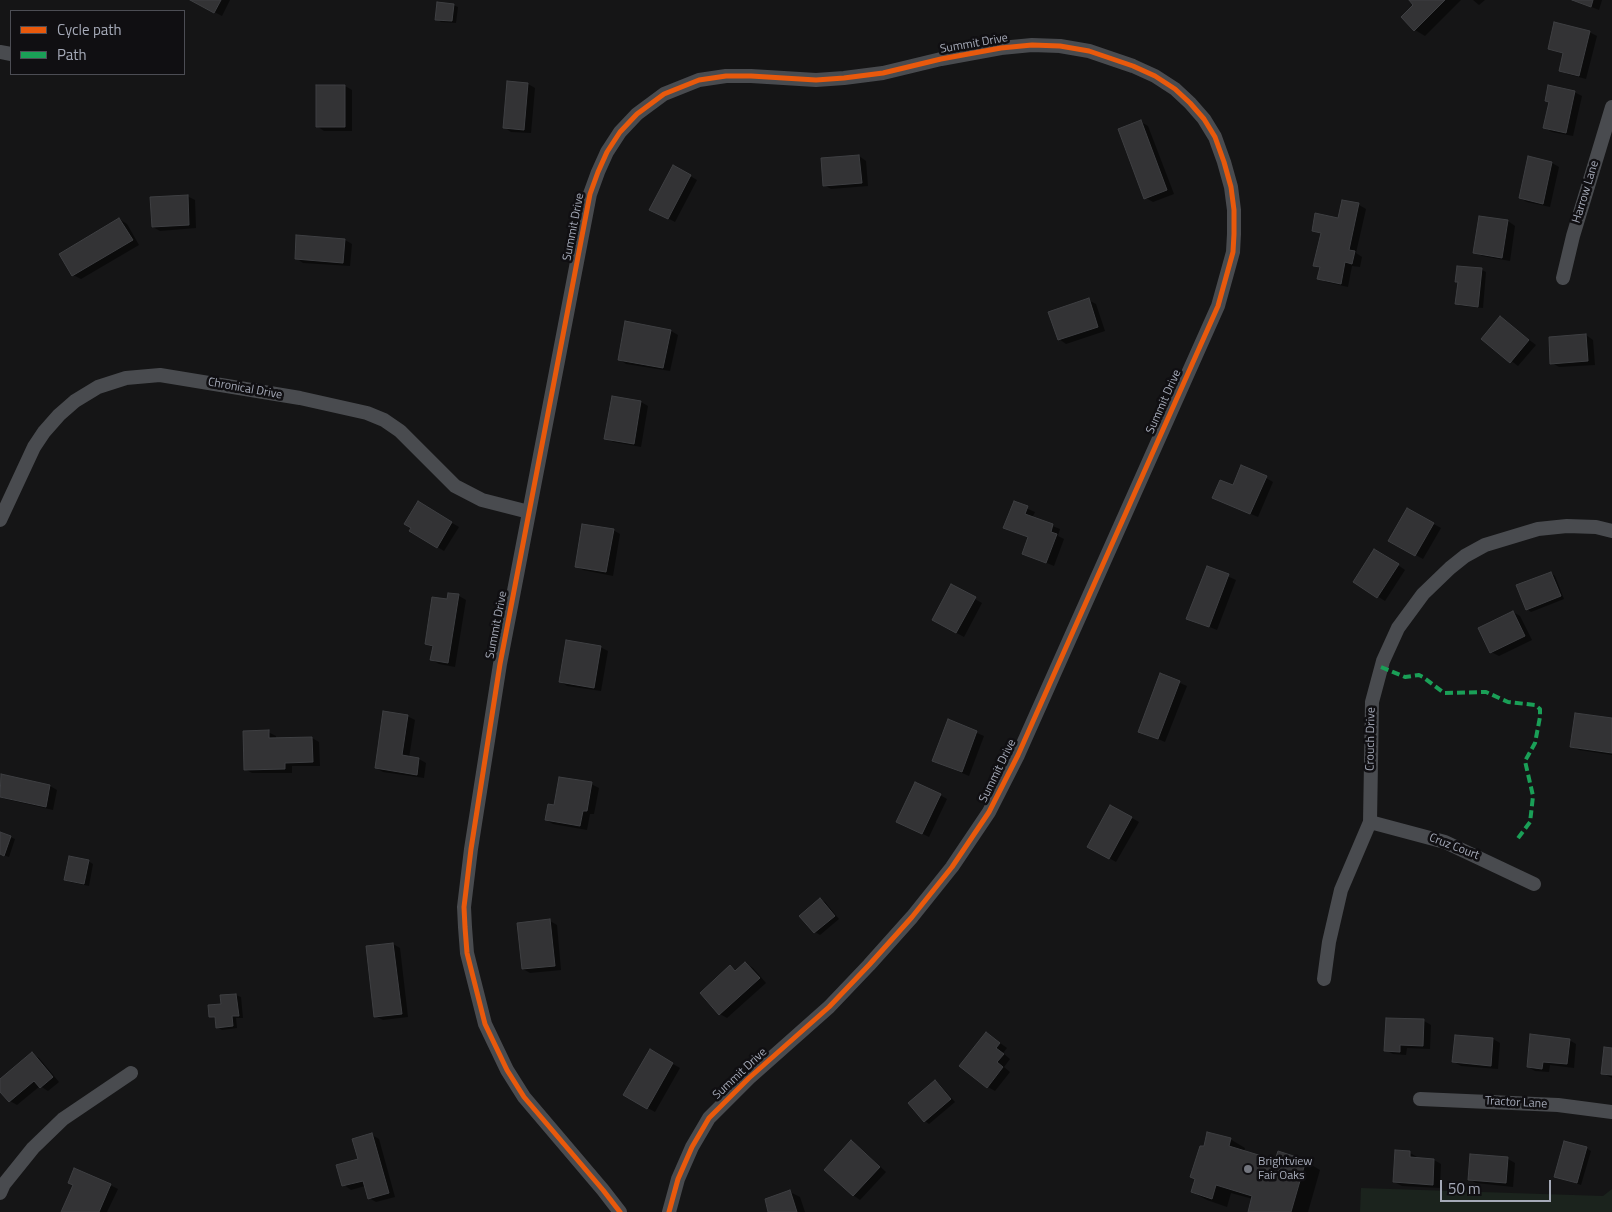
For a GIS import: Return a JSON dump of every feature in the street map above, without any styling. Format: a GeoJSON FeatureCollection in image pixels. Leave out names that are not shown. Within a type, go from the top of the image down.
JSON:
{"type":"FeatureCollection","features":[{"type":"Feature","properties":{"kind":"street","name":"Summit Drive"},"geometry":{"type":"LineString","coordinates":[[620,1212],[524,1097],[507,1070],[485,1024],[467,953],[464,907],[471,849],[500,664],[593,187],[607,152],[620,132],[637,114],[664,94],[699,80],[726,76],[816,80],[844,78],[883,73],[941,59],[1001,48],[1032,45],[1060,46],[1110,57],[1155,76],[1175,89],[1204,119],[1214,138],[1224,162],[1231,187],[1234,210],[1233,252],[1218,306],[1018,755],[989,812],[969,843],[912,917],[869,965],[829,1007],[749,1078],[709,1118],[692,1147],[678,1179],[669,1212]]}},
{"type":"Feature","properties":{"kind":"street","name":"Harrow Lane"},"geometry":{"type":"LineString","coordinates":[[1563,278],[1612,107]]}},
{"type":"Feature","properties":{"kind":"street","name":"Chronical Drive"},"geometry":{"type":"LineString","coordinates":[[0,520],[34,446],[59,415],[98,387],[126,378],[160,375],[300,398],[367,413],[384,420],[400,431],[455,486],[482,500],[529,512]]}},
{"type":"Feature","properties":{"kind":"street","name":"Crouch Drive"},"geometry":{"type":"LineString","coordinates":[[1324,979],[1329,942],[1342,890],[1370,822],[1372,702],[1383,661],[1398,628],[1423,594],[1450,568],[1465,556],[1485,546],[1514,535],[1538,529],[1567,526],[1596,527],[1612,530]]}},
{"type":"Feature","properties":{"kind":"street","name":"Cruz Court"},"geometry":{"type":"LineString","coordinates":[[1370,822],[1445,842],[1534,884]]}},
{"type":"Feature","properties":{"kind":"street"},"geometry":{"type":"LineString","coordinates":[[0,1193],[4,1184],[33,1148],[63,1119],[131,1074]]}},
{"type":"Feature","properties":{"kind":"street","name":"Tractor Lane"},"geometry":{"type":"LineString","coordinates":[[1420,1099],[1558,1105],[1612,1112]]}},
{"type":"Feature","properties":{"kind":"shaded area"},"geometry":{"type":"Polygon","coordinates":[[[1361,1188],[1603,1196],[1612,1189],[1612,1212],[1360,1212],[1361,1188]]]}},
{"type":"Feature","properties":{"kind":"building"},"geometry":{"type":"Polygon","coordinates":[[[190,0],[221,0],[214,13],[190,0]]]}},
{"type":"Feature","properties":{"kind":"building"},"geometry":{"type":"Polygon","coordinates":[[[1409,0],[1445,0],[1414,31],[1401,17],[1413,5],[1409,0]]]}},
{"type":"Feature","properties":{"kind":"building"},"geometry":{"type":"Polygon","coordinates":[[[1572,0],[1593,0],[1591,7],[1572,0]]]}},
{"type":"Feature","properties":{"kind":"building"},"geometry":{"type":"Polygon","coordinates":[[[437,2],[454,4],[452,21],[435,20],[437,2]]]}},
{"type":"Feature","properties":{"kind":"building"},"geometry":{"type":"Polygon","coordinates":[[[1554,22],[1590,31],[1579,76],[1559,71],[1563,53],[1548,49],[1554,22]]]}},
{"type":"Feature","properties":{"kind":"building"},"geometry":{"type":"Polygon","coordinates":[[[507,81],[528,83],[524,130],[503,128],[507,81]]]}},
{"type":"Feature","properties":{"kind":"building"},"geometry":{"type":"Polygon","coordinates":[[[316,85],[345,85],[345,127],[316,127],[316,85]]]}},
{"type":"Feature","properties":{"kind":"building"},"geometry":{"type":"Polygon","coordinates":[[[1548,85],[1575,91],[1566,133],[1543,128],[1549,102],[1545,101],[1548,85]]]}},
{"type":"Feature","properties":{"kind":"building"},"geometry":{"type":"Polygon","coordinates":[[[1141,120],[1167,190],[1144,199],[1118,129],[1141,120]]]}},
{"type":"Feature","properties":{"kind":"building"},"geometry":{"type":"Polygon","coordinates":[[[859,155],[862,183],[823,186],[821,158],[859,155]]]}},
{"type":"Feature","properties":{"kind":"building"},"geometry":{"type":"Polygon","coordinates":[[[1528,156],[1552,162],[1543,204],[1519,198],[1528,156]]]}},
{"type":"Feature","properties":{"kind":"building"},"geometry":{"type":"Polygon","coordinates":[[[673,165],[691,175],[668,219],[649,210],[673,165]]]}},
{"type":"Feature","properties":{"kind":"building"},"geometry":{"type":"Polygon","coordinates":[[[188,195],[189,225],[152,227],[150,197],[188,195]]]}},
{"type":"Feature","properties":{"kind":"building"},"geometry":{"type":"Polygon","coordinates":[[[1342,200],[1359,203],[1349,250],[1355,251],[1352,264],[1345,262],[1341,284],[1317,279],[1320,267],[1313,266],[1321,233],[1312,231],[1315,213],[1338,218],[1342,200]]]}},
{"type":"Feature","properties":{"kind":"building"},"geometry":{"type":"Polygon","coordinates":[[[1479,216],[1508,220],[1502,258],[1473,253],[1479,216]]]}},
{"type":"Feature","properties":{"kind":"building"},"geometry":{"type":"Polygon","coordinates":[[[119,218],[133,240],[72,276],[59,254],[119,218]]]}},
{"type":"Feature","properties":{"kind":"building"},"geometry":{"type":"Polygon","coordinates":[[[296,235],[345,239],[343,263],[295,259],[296,235]]]}},
{"type":"Feature","properties":{"kind":"building"},"geometry":{"type":"Polygon","coordinates":[[[1457,266],[1482,268],[1478,307],[1455,304],[1458,282],[1455,282],[1457,266]]]}},
{"type":"Feature","properties":{"kind":"building"},"geometry":{"type":"Polygon","coordinates":[[[1089,298],[1098,327],[1058,340],[1048,312],[1089,298]]]}},
{"type":"Feature","properties":{"kind":"building"},"geometry":{"type":"Polygon","coordinates":[[[1500,316],[1529,340],[1510,363],[1481,339],[1500,316]]]}},
{"type":"Feature","properties":{"kind":"building"},"geometry":{"type":"Polygon","coordinates":[[[625,321],[671,330],[663,368],[618,360],[625,321]]]}},
{"type":"Feature","properties":{"kind":"building"},"geometry":{"type":"Polygon","coordinates":[[[1586,334],[1588,361],[1550,364],[1549,337],[1586,334]]]}},
{"type":"Feature","properties":{"kind":"building"},"geometry":{"type":"Polygon","coordinates":[[[612,396],[641,401],[634,444],[604,439],[612,396]]]}},
{"type":"Feature","properties":{"kind":"building"},"geometry":{"type":"Polygon","coordinates":[[[1241,465],[1267,476],[1250,514],[1212,498],[1220,480],[1233,485],[1241,465]]]}},
{"type":"Feature","properties":{"kind":"building"},"geometry":{"type":"Polygon","coordinates":[[[418,501],[452,522],[437,548],[409,531],[411,528],[404,524],[418,501]]]}},
{"type":"Feature","properties":{"kind":"building"},"geometry":{"type":"Polygon","coordinates":[[[1014,501],[1028,506],[1025,514],[1053,524],[1051,532],[1057,534],[1046,563],[1022,554],[1028,537],[1003,528],[1014,501]]]}},
{"type":"Feature","properties":{"kind":"building"},"geometry":{"type":"Polygon","coordinates":[[[1407,508],[1434,523],[1415,556],[1388,541],[1407,508]]]}},
{"type":"Feature","properties":{"kind":"building"},"geometry":{"type":"Polygon","coordinates":[[[582,524],[614,529],[606,572],[575,567],[582,524]]]}},
{"type":"Feature","properties":{"kind":"building"},"geometry":{"type":"Polygon","coordinates":[[[1374,549],[1399,564],[1377,598],[1353,582],[1374,549]]]}},
{"type":"Feature","properties":{"kind":"building"},"geometry":{"type":"Polygon","coordinates":[[[1207,566],[1229,574],[1209,627],[1186,619],[1207,566]]]}},
{"type":"Feature","properties":{"kind":"building"},"geometry":{"type":"Polygon","coordinates":[[[1551,572],[1561,596],[1526,610],[1516,585],[1551,572]]]}},
{"type":"Feature","properties":{"kind":"building"},"geometry":{"type":"Polygon","coordinates":[[[951,584],[976,597],[956,633],[932,620],[951,584]]]}},
{"type":"Feature","properties":{"kind":"building"},"geometry":{"type":"Polygon","coordinates":[[[448,593],[459,594],[448,663],[430,660],[433,646],[425,644],[432,597],[447,599],[448,593]]]}},
{"type":"Feature","properties":{"kind":"building"},"geometry":{"type":"Polygon","coordinates":[[[1513,611],[1525,636],[1490,653],[1478,628],[1513,611]]]}},
{"type":"Feature","properties":{"kind":"building"},"geometry":{"type":"Polygon","coordinates":[[[566,640],[601,646],[594,688],[559,682],[566,640]]]}},
{"type":"Feature","properties":{"kind":"building"},"geometry":{"type":"Polygon","coordinates":[[[1160,673],[1180,681],[1158,739],[1138,732],[1160,673]]]}},
{"type":"Feature","properties":{"kind":"building"},"geometry":{"type":"Polygon","coordinates":[[[383,711],[408,715],[402,755],[419,758],[417,775],[375,768],[383,711]]]}},
{"type":"Feature","properties":{"kind":"building"},"geometry":{"type":"Polygon","coordinates":[[[1575,713],[1612,718],[1612,753],[1570,747],[1575,713]]]}},
{"type":"Feature","properties":{"kind":"building"},"geometry":{"type":"Polygon","coordinates":[[[948,719],[977,731],[962,772],[932,761],[948,719]]]}},
{"type":"Feature","properties":{"kind":"building"},"geometry":{"type":"Polygon","coordinates":[[[269,730],[269,738],[312,737],[313,762],[285,763],[285,769],[244,770],[243,731],[269,730]]]}},
{"type":"Feature","properties":{"kind":"building"},"geometry":{"type":"Polygon","coordinates":[[[1,774],[50,785],[46,807],[0,797],[1,774]]]}},
{"type":"Feature","properties":{"kind":"building"},"geometry":{"type":"Polygon","coordinates":[[[559,777],[592,782],[587,811],[583,811],[580,826],[545,820],[548,804],[554,805],[559,777]]]}},
{"type":"Feature","properties":{"kind":"building"},"geometry":{"type":"Polygon","coordinates":[[[915,782],[941,794],[922,834],[896,822],[915,782]]]}},
{"type":"Feature","properties":{"kind":"building"},"geometry":{"type":"Polygon","coordinates":[[[1110,805],[1132,817],[1109,859],[1087,847],[1110,805]]]}},
{"type":"Feature","properties":{"kind":"building"},"geometry":{"type":"Polygon","coordinates":[[[0,832],[11,836],[4,856],[0,854],[0,832]]]}},
{"type":"Feature","properties":{"kind":"building"},"geometry":{"type":"Polygon","coordinates":[[[69,856],[89,860],[84,884],[64,880],[69,856]]]}},
{"type":"Feature","properties":{"kind":"building"},"geometry":{"type":"Polygon","coordinates":[[[820,898],[835,916],[814,933],[799,916],[820,898]]]}},
{"type":"Feature","properties":{"kind":"building"},"geometry":{"type":"Polygon","coordinates":[[[550,919],[555,966],[522,969],[517,923],[550,919]]]}},
{"type":"Feature","properties":{"kind":"building"},"geometry":{"type":"Polygon","coordinates":[[[393,943],[402,1014],[374,1017],[366,946],[393,943]]]}},
{"type":"Feature","properties":{"kind":"building"},"geometry":{"type":"Polygon","coordinates":[[[745,962],[760,978],[719,1015],[700,993],[730,965],[735,971],[745,962]]]}},
{"type":"Feature","properties":{"kind":"building"},"geometry":{"type":"Polygon","coordinates":[[[236,994],[239,1016],[232,1016],[233,1026],[216,1028],[215,1017],[209,1017],[208,1005],[221,1004],[220,995],[236,994]]]}},
{"type":"Feature","properties":{"kind":"building"},"geometry":{"type":"Polygon","coordinates":[[[1386,1018],[1424,1019],[1423,1046],[1400,1045],[1400,1052],[1384,1051],[1386,1018]]]}},
{"type":"Feature","properties":{"kind":"building"},"geometry":{"type":"Polygon","coordinates":[[[986,1032],[1000,1043],[996,1048],[1004,1054],[997,1062],[1003,1067],[987,1088],[959,1066],[986,1032]]]}},
{"type":"Feature","properties":{"kind":"building"},"geometry":{"type":"Polygon","coordinates":[[[1530,1034],[1570,1039],[1567,1064],[1543,1062],[1542,1069],[1527,1067],[1530,1034]]]}},
{"type":"Feature","properties":{"kind":"building"},"geometry":{"type":"Polygon","coordinates":[[[1455,1035],[1493,1038],[1491,1066],[1452,1062],[1455,1035]]]}},
{"type":"Feature","properties":{"kind":"building"},"geometry":{"type":"Polygon","coordinates":[[[1604,1047],[1612,1048],[1612,1075],[1601,1074],[1604,1047]]]}},
{"type":"Feature","properties":{"kind":"building"},"geometry":{"type":"Polygon","coordinates":[[[650,1049],[673,1063],[647,1109],[623,1095],[650,1049]]]}},
{"type":"Feature","properties":{"kind":"building"},"geometry":{"type":"Polygon","coordinates":[[[32,1052],[53,1077],[40,1088],[34,1081],[9,1102],[0,1092],[0,1079],[32,1052]]]}},
{"type":"Feature","properties":{"kind":"building"},"geometry":{"type":"Polygon","coordinates":[[[935,1080],[951,1099],[924,1122],[908,1103],[935,1080]]]}},
{"type":"Feature","properties":{"kind":"building","name":"Brightview Fair Oaks"},"geometry":{"type":"Polygon","coordinates":[[[1207,1132],[1231,1138],[1229,1146],[1275,1160],[1278,1151],[1306,1160],[1291,1212],[1248,1212],[1252,1196],[1216,1185],[1212,1199],[1191,1192],[1195,1179],[1190,1177],[1200,1146],[1204,1146],[1207,1132]]]}},
{"type":"Feature","properties":{"kind":"building"},"geometry":{"type":"Polygon","coordinates":[[[372,1133],[389,1193],[368,1199],[363,1181],[342,1186],[336,1165],[358,1159],[352,1139],[372,1133]]]}},
{"type":"Feature","properties":{"kind":"building"},"geometry":{"type":"Polygon","coordinates":[[[851,1140],[880,1167],[853,1196],[824,1170],[851,1140]]]}},
{"type":"Feature","properties":{"kind":"building"},"geometry":{"type":"Polygon","coordinates":[[[1564,1141],[1587,1147],[1577,1183],[1554,1177],[1564,1141]]]}},
{"type":"Feature","properties":{"kind":"building"},"geometry":{"type":"Polygon","coordinates":[[[1395,1150],[1410,1151],[1410,1157],[1434,1159],[1433,1185],[1393,1182],[1395,1150]]]}},
{"type":"Feature","properties":{"kind":"building"},"geometry":{"type":"Polygon","coordinates":[[[1470,1154],[1508,1157],[1506,1183],[1468,1180],[1470,1154]]]}},
{"type":"Feature","properties":{"kind":"building"},"geometry":{"type":"Polygon","coordinates":[[[74,1168],[111,1184],[99,1212],[61,1212],[73,1185],[68,1183],[74,1168]]]}},
{"type":"Feature","properties":{"kind":"building"},"geometry":{"type":"Polygon","coordinates":[[[790,1190],[797,1212],[768,1212],[765,1199],[790,1190]]]}},
{"type":"Feature","properties":{"kind":"marked path"},"geometry":{"type":"LineString","coordinates":[[1381,667],[1405,677],[1419,675],[1444,693],[1486,692],[1508,702],[1535,705],[1540,709],[1535,743],[1525,761],[1533,796],[1530,822],[1516,841]]}},
{"type":"Feature","properties":{"kind":"cycle path"},"geometry":{"type":"LineString","coordinates":[[620,1212],[524,1097],[507,1070],[485,1024],[467,953],[464,907],[471,849],[500,664],[590,194],[598,172],[607,152],[620,132],[637,114],[664,94],[699,80],[726,76],[816,80],[844,78],[883,73],[941,59],[1001,48],[1032,45],[1060,46],[1089,51],[1133,66],[1155,76],[1175,89],[1190,103],[1204,119],[1215,137],[1224,162],[1231,187],[1234,210],[1234,234],[1233,252],[1218,306],[1018,755],[989,812],[952,867],[912,917],[869,965],[829,1007],[749,1078],[709,1118],[692,1147],[678,1179],[669,1212]]}},
{"type":"Feature","properties":{"kind":"place","name":"Brightview Fair Oaks"},"geometry":{"type":"Point","coordinates":[1248,1169]}}]}
